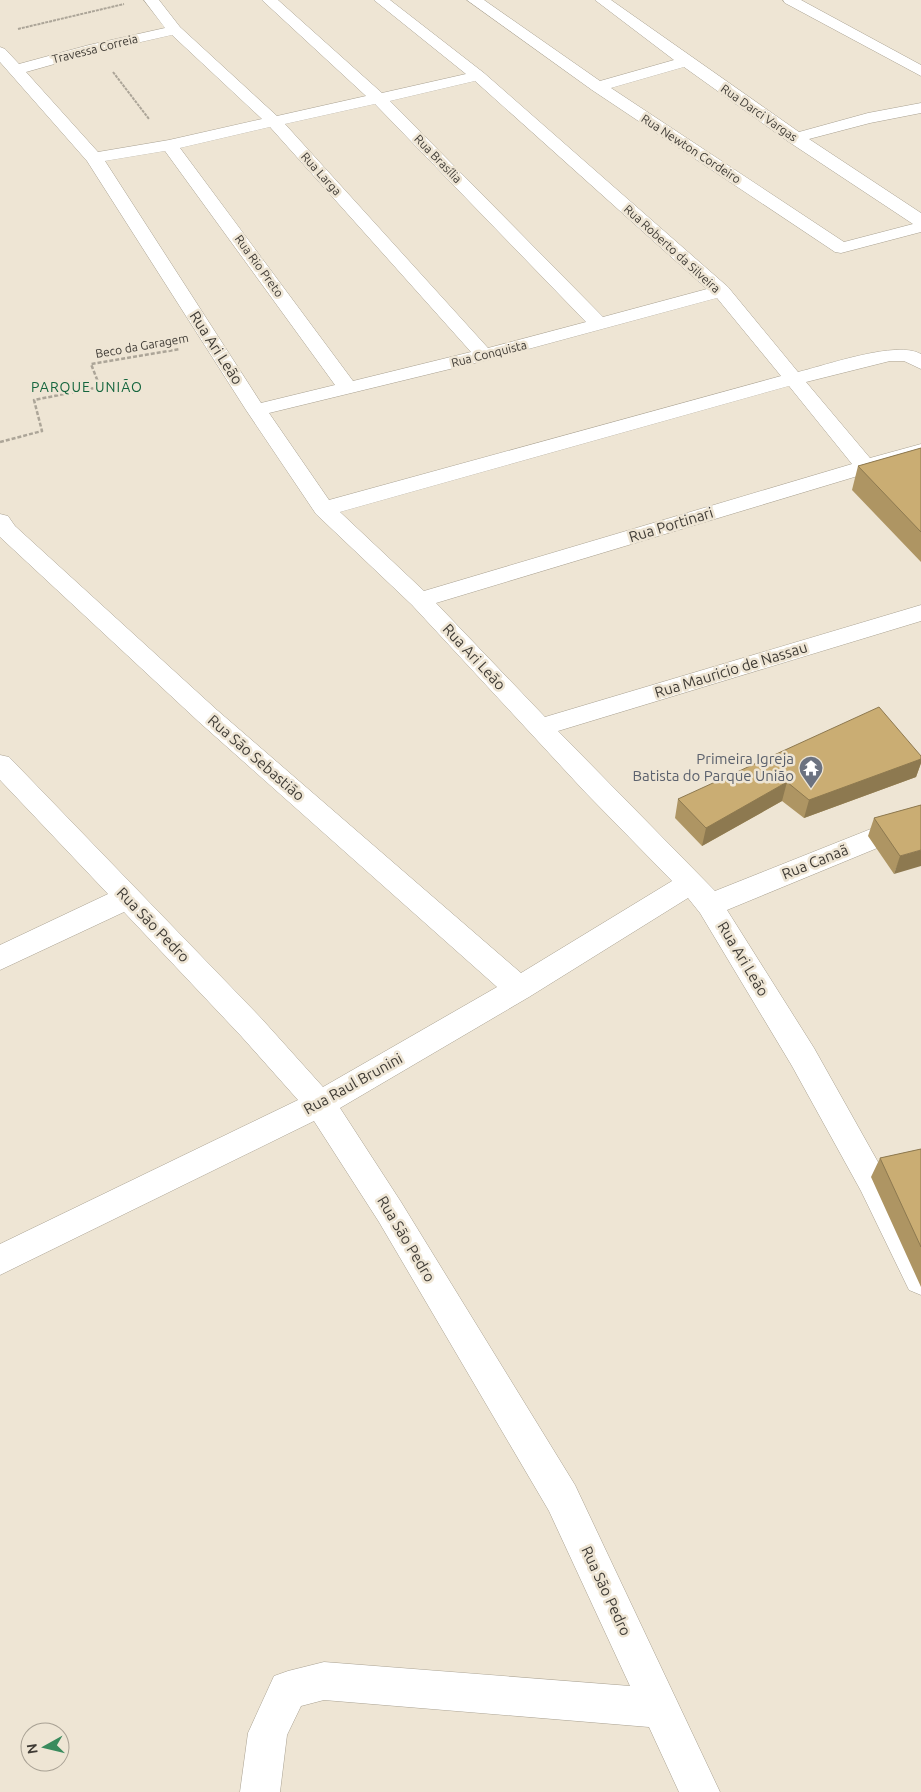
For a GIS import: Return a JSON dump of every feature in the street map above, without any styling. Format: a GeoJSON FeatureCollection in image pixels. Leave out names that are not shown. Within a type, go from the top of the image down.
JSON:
{"type":"FeatureCollection","features":[{"type":"Feature","properties":{"kind":"street","name":"Rua Larga"},"geometry":{"type":"LineString","coordinates":[[151,0],[174,30],[274,122],[484,356]]}},
{"type":"Feature","properties":{"kind":"street","name":"Rua Brasília"},"geometry":{"type":"LineString","coordinates":[[269,0],[378,98],[600,325]]}},
{"type":"Feature","properties":{"kind":"street","name":"Rua Roberto da Silveira"},"geometry":{"type":"LineString","coordinates":[[381,0],[478,76],[721,291],[866,467],[921,539]]}},
{"type":"Feature","properties":{"kind":"street","name":"Rua Newton Cordeiro"},"geometry":{"type":"LineString","coordinates":[[474,0],[598,87],[842,248],[921,227]]}},
{"type":"Feature","properties":{"kind":"street","name":"Rua Darci Vargas"},"geometry":{"type":"LineString","coordinates":[[602,0],[684,62],[921,221]]}},
{"type":"Feature","properties":{"kind":"street"},"geometry":{"type":"LineString","coordinates":[[790,0],[921,72]]}},
{"type":"Feature","properties":{"kind":"street","name":"Travessa Correia"},"geometry":{"type":"LineString","coordinates":[[15,70],[94,48],[174,30]]}},
{"type":"Feature","properties":{"kind":"street","name":"Rua Ari Leão"},"geometry":{"type":"LineString","coordinates":[[0,52],[94,158],[256,410],[324,509],[420,600],[594,785],[701,894],[803,1057],[885,1175],[921,1279]]}},
{"type":"Feature","properties":{"kind":"street"},"geometry":{"type":"LineString","coordinates":[[598,87],[684,62]]}},
{"type":"Feature","properties":{"kind":"street"},"geometry":{"type":"LineString","coordinates":[[94,158],[169,145],[478,76]]}},
{"type":"Feature","properties":{"kind":"street"},"geometry":{"type":"LineString","coordinates":[[795,138],[868,118],[921,108]]}},
{"type":"Feature","properties":{"kind":"street","name":"Rua Rio Preto"},"geometry":{"type":"LineString","coordinates":[[169,145],[348,388]]}},
{"type":"Feature","properties":{"kind":"street","name":"Rua Conquista"},"geometry":{"type":"LineString","coordinates":[[256,410],[484,356],[721,291]]}},
{"type":"Feature","properties":{"kind":"street"},"geometry":{"type":"LineString","coordinates":[[324,509],[793,380],[902,354],[908,355],[921,363]]}},
{"type":"Feature","properties":{"kind":"street","name":"Rua Portinari"},"geometry":{"type":"LineString","coordinates":[[420,600],[921,450]]}},
{"type":"Feature","properties":{"kind":"street","name":"Rua São Sebastião"},"geometry":{"type":"LineString","coordinates":[[0,521],[8,531],[208,716],[519,989]]}},
{"type":"Feature","properties":{"kind":"street","name":"Rua Mauricio de Nassau"},"geometry":{"type":"LineString","coordinates":[[540,727],[921,613]]}},
{"type":"Feature","properties":{"kind":"street","name":"Rua São Pedro"},"geometry":{"type":"LineString","coordinates":[[0,764],[251,1027],[320,1104],[390,1212],[562,1498],[700,1792]]}},
{"type":"Feature","properties":{"kind":"street","name":"Rua Canaã"},"geometry":{"type":"LineString","coordinates":[[701,894],[921,819]]}},
{"type":"Feature","properties":{"kind":"street","name":"Rua Raul Brunini"},"geometry":{"type":"LineString","coordinates":[[0,1260],[320,1104],[519,989],[701,894]]}},
{"type":"Feature","properties":{"kind":"street"},"geometry":{"type":"LineString","coordinates":[[0,958],[126,898]]}},
{"type":"Feature","properties":{"kind":"street"},"geometry":{"type":"LineString","coordinates":[[260,1792],[268,1733],[288,1690],[324,1681],[661,1708]]}},
{"type":"Feature","properties":{"kind":"path"},"geometry":{"type":"LineString","coordinates":[[10,31],[124,4]]}},
{"type":"Feature","properties":{"kind":"path"},"geometry":{"type":"LineString","coordinates":[[94,48],[169,145]]}},
{"type":"Feature","properties":{"kind":"path","name":"Beco da Garagem"},"geometry":{"type":"LineString","coordinates":[[0,442],[42,432],[34,400],[100,387],[92,364],[213,343]]}},
{"type":"Feature","properties":{"kind":"building"},"geometry":{"type":"Polygon","coordinates":[[[921,448],[921,532],[858,466],[921,448]]]}},
{"type":"Feature","properties":{"kind":"building"},"geometry":{"type":"Polygon","coordinates":[[[879,707],[921,756],[921,759],[809,800],[787,782],[706,828],[678,799],[879,707]]]}},
{"type":"Feature","properties":{"kind":"building"},"geometry":{"type":"Polygon","coordinates":[[[921,805],[921,850],[900,856],[874,818],[921,805]]]}},
{"type":"Feature","properties":{"kind":"building"},"geometry":{"type":"Polygon","coordinates":[[[921,1149],[921,1247],[880,1158],[921,1149]]]}},
{"type":"Feature","properties":{"kind":"place","name":"Primeira Igreja Batista do Parque União"},"geometry":{"type":"Point","coordinates":[811,789]}},
{"type":"Feature","properties":{"kind":"district","name":"PARQUE UNIÃO"},"geometry":{"type":"Point","coordinates":[87,387]}}]}
